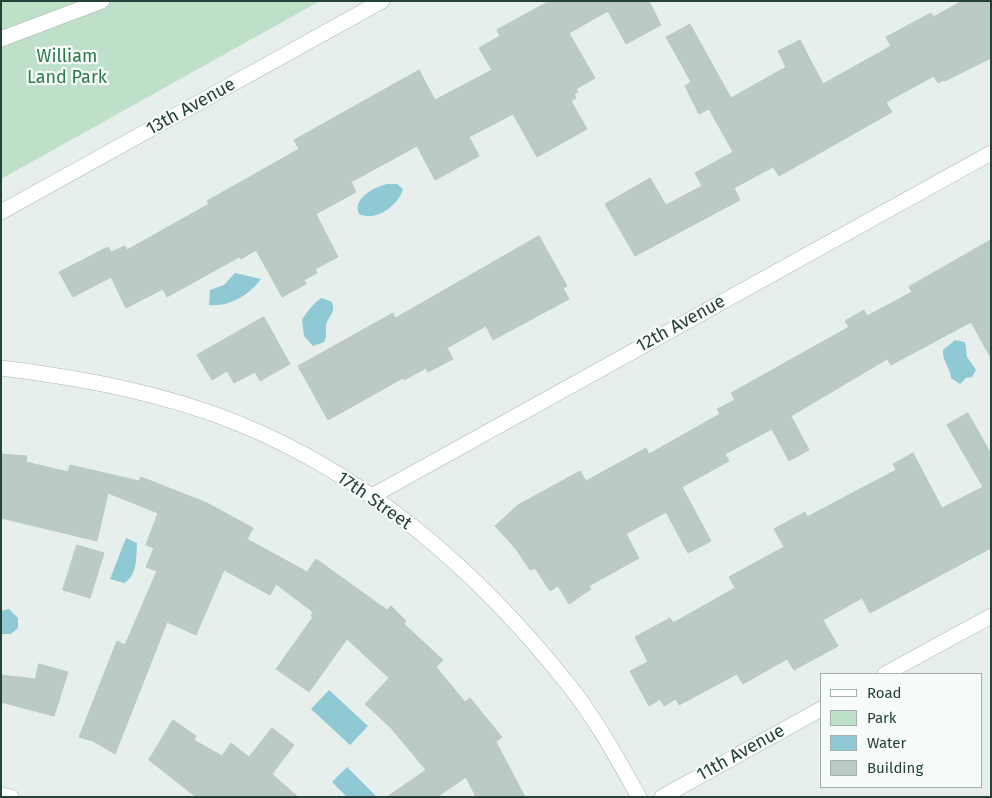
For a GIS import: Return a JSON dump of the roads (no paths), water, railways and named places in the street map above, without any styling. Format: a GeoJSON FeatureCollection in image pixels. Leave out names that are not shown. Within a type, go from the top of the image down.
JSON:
{"type":"FeatureCollection","features":[{"type":"Feature","properties":{"kind":"street"},"geometry":{"type":"LineString","coordinates":[[1,39],[102,1]]}},
{"type":"Feature","properties":{"kind":"street","name":"13th Avenue"},"geometry":{"type":"LineString","coordinates":[[1,212],[382,1]]}},
{"type":"Feature","properties":{"kind":"street","name":"12th Avenue"},"geometry":{"type":"LineString","coordinates":[[372,496],[991,153]]}},
{"type":"Feature","properties":{"kind":"street","name":"17th Street"},"geometry":{"type":"LineString","coordinates":[[1,368],[62,375],[118,387],[162,398],[239,424],[315,461],[372,496],[429,540],[467,573],[517,623],[572,689],[612,748],[640,797]]}},
{"type":"Feature","properties":{"kind":"street"},"geometry":{"type":"LineString","coordinates":[[887,673],[991,616]]}},
{"type":"Feature","properties":{"kind":"street","name":"11th Avenue"},"geometry":{"type":"LineString","coordinates":[[662,797],[820,711]]}},
{"type":"Feature","properties":{"kind":"street"},"geometry":{"type":"LineString","coordinates":[[1,795],[11,797]]}},
{"type":"Feature","properties":{"kind":"water"},"geometry":{"type":"Polygon","coordinates":[[[387,184],[397,184],[403,189],[396,201],[386,211],[379,214],[366,216],[359,214],[358,208],[362,198],[371,191],[387,184]]]}},
{"type":"Feature","properties":{"kind":"water"},"geometry":{"type":"Polygon","coordinates":[[[235,273],[261,279],[245,295],[232,302],[209,305],[210,290],[224,285],[235,273]]]}},
{"type":"Feature","properties":{"kind":"water"},"geometry":{"type":"Polygon","coordinates":[[[322,298],[332,302],[333,311],[326,325],[324,342],[313,346],[304,336],[302,320],[313,305],[322,298]]]}},
{"type":"Feature","properties":{"kind":"water"},"geometry":{"type":"Polygon","coordinates":[[[955,340],[965,342],[967,357],[976,370],[972,377],[966,378],[960,384],[951,378],[943,354],[943,350],[955,340]]]}},
{"type":"Feature","properties":{"kind":"water"},"geometry":{"type":"Polygon","coordinates":[[[126,538],[137,543],[137,554],[134,571],[129,580],[124,583],[110,579],[126,538]]]}},
{"type":"Feature","properties":{"kind":"water"},"geometry":{"type":"Polygon","coordinates":[[[9,609],[18,618],[18,628],[11,634],[1,634],[1,611],[9,609]]]}},
{"type":"Feature","properties":{"kind":"water"},"geometry":{"type":"Polygon","coordinates":[[[329,690],[368,726],[350,745],[311,709],[329,690]]]}},
{"type":"Feature","properties":{"kind":"water"},"geometry":{"type":"Polygon","coordinates":[[[347,767],[377,797],[347,797],[332,782],[347,767]]]}},
{"type":"Feature","properties":{"kind":"park label","name":"William Land Park"},"geometry":{"type":"Point","coordinates":[67,67]}}]}
